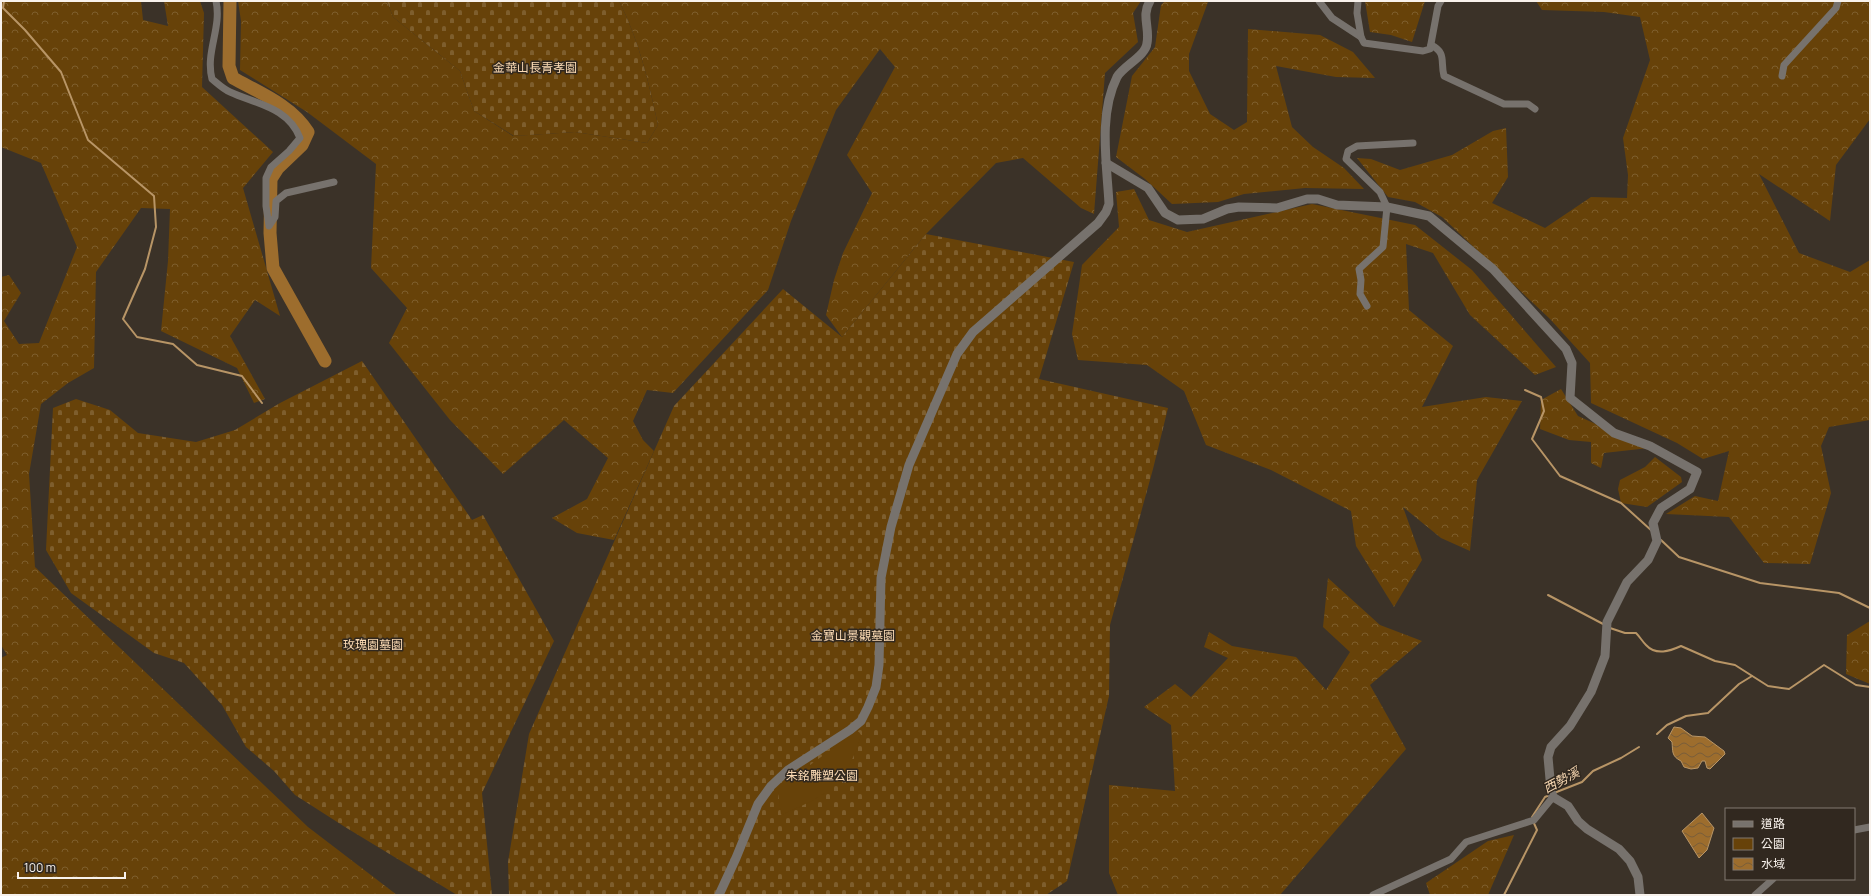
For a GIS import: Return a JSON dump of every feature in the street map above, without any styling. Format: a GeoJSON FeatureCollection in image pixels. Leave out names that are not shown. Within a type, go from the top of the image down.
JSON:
{"type":"FeatureCollection","features":[{"type":"Feature","properties":{"kind":"street"},"geometry":{"type":"LineString","coordinates":[[216,1],[218,12],[209,67],[212,79],[228,91],[281,114],[291,120],[300,138],[289,151],[271,167],[266,178],[266,206],[269,226],[275,217],[276,201],[286,193],[334,182]]}},
{"type":"Feature","properties":{"kind":"street"},"geometry":{"type":"LineString","coordinates":[[718,895],[736,858],[758,804],[770,786],[788,770],[841,737],[861,721],[876,687],[881,578],[891,527],[909,465],[937,396],[957,354],[973,332],[1098,223],[1106,212],[1109,204],[1106,163],[1106,118],[1111,91],[1118,75],[1144,51],[1148,44],[1145,14],[1150,1]]}},
{"type":"Feature","properties":{"kind":"street"},"geometry":{"type":"LineString","coordinates":[[1319,1],[1332,18],[1361,37]]}},
{"type":"Feature","properties":{"kind":"street"},"geometry":{"type":"LineString","coordinates":[[1358,1],[1357,13],[1361,37],[1364,43],[1423,51],[1430,48],[1438,6],[1441,1]]}},
{"type":"Feature","properties":{"kind":"street"},"geometry":{"type":"LineString","coordinates":[[1782,76],[1784,65],[1836,8],[1838,1]]}},
{"type":"Feature","properties":{"kind":"street"},"geometry":{"type":"LineString","coordinates":[[1431,45],[1439,49],[1442,55],[1444,76],[1504,104],[1528,104],[1535,109]]}},
{"type":"Feature","properties":{"kind":"street"},"geometry":{"type":"LineString","coordinates":[[1367,306],[1360,294],[1361,280],[1359,269],[1383,247],[1387,207],[1380,192],[1346,159],[1348,151],[1357,146],[1413,143]]}},
{"type":"Feature","properties":{"kind":"street"},"geometry":{"type":"LineString","coordinates":[[1106,163],[1148,188],[1165,213],[1178,220],[1203,219],[1227,209],[1239,207],[1277,208],[1307,199],[1318,199],[1337,205],[1387,207],[1429,216],[1493,269],[1566,349],[1572,363],[1570,398],[1614,433],[1650,446],[1697,472],[1690,489],[1661,508],[1653,523],[1658,541],[1648,560],[1627,582],[1607,622],[1605,656],[1591,692],[1570,726],[1551,747],[1548,756],[1553,797],[1568,806],[1578,821],[1587,829],[1619,848],[1630,861],[1638,877],[1640,895]]}},
{"type":"Feature","properties":{"kind":"street"},"geometry":{"type":"LineString","coordinates":[[1373,895],[1451,859],[1466,842],[1534,820],[1553,797]]}},
{"type":"Feature","properties":{"kind":"street"},"geometry":{"type":"LineString","coordinates":[[1855,830],[1870,827]]}},
{"type":"Feature","properties":{"kind":"street"},"geometry":{"type":"LineString","coordinates":[[1755,895],[1772,880]]}},
{"type":"Feature","properties":{"kind":"green space"},"geometry":{"type":"Polygon","coordinates":[[[1,1],[141,1],[143,20],[168,26],[164,1],[200,1],[204,13],[202,87],[273,152],[243,188],[280,316],[255,300],[230,336],[265,399],[254,403],[237,368],[161,331],[168,261],[170,209],[141,208],[96,272],[94,368],[68,383],[41,404],[29,474],[35,567],[308,827],[397,895],[1,895],[1,658],[7,655],[1,645],[1,277],[9,275],[21,293],[4,321],[19,344],[39,343],[77,247],[41,163],[1,147],[1,1]]]}},
{"type":"Feature","properties":{"kind":"green space"},"geometry":{"type":"Polygon","coordinates":[[[238,1],[387,1],[393,17],[460,71],[474,111],[513,136],[575,132],[647,143],[658,125],[638,46],[619,1],[1141,1],[1133,13],[1138,42],[1105,73],[1094,214],[1081,208],[1023,158],[996,163],[926,234],[842,337],[826,315],[834,280],[843,253],[872,193],[847,155],[895,67],[880,49],[836,110],[791,221],[768,290],[673,393],[647,390],[633,421],[643,440],[654,451],[614,540],[577,533],[552,518],[587,499],[608,458],[564,420],[503,474],[450,420],[389,343],[407,308],[371,268],[376,164],[307,112],[240,70],[241,21],[238,1]]]}},
{"type":"Feature","properties":{"kind":"green space","name":"金華山長青孝園"},"geometry":{"type":"Polygon","coordinates":[[[387,1],[619,1],[638,46],[658,125],[647,143],[575,132],[514,136],[474,111],[460,71],[393,17],[387,1]]]}},
{"type":"Feature","properties":{"kind":"green space"},"geometry":{"type":"Polygon","coordinates":[[[1165,1],[1211,1],[1208,2],[1189,54],[1189,71],[1210,114],[1234,130],[1247,122],[1248,29],[1320,35],[1353,52],[1375,78],[1336,77],[1276,66],[1292,127],[1313,147],[1344,168],[1364,189],[1305,188],[1244,194],[1218,202],[1172,204],[1145,179],[1116,157],[1132,76],[1155,47],[1161,5],[1165,1]]]}},
{"type":"Feature","properties":{"kind":"green space"},"geometry":{"type":"Polygon","coordinates":[[[1365,1],[1425,1],[1412,42],[1391,35],[1370,32],[1365,1]]]}},
{"type":"Feature","properties":{"kind":"green space"},"geometry":{"type":"Polygon","coordinates":[[[1536,1],[1870,1],[1870,119],[1836,165],[1830,221],[1759,174],[1799,253],[1850,272],[1870,260],[1870,420],[1829,427],[1821,446],[1831,493],[1810,564],[1764,563],[1729,517],[1666,514],[1695,496],[1718,501],[1729,451],[1703,459],[1677,443],[1591,403],[1590,363],[1550,319],[1442,217],[1415,202],[1388,197],[1357,158],[1371,159],[1400,170],[1452,155],[1493,131],[1506,128],[1508,177],[1492,203],[1545,228],[1591,197],[1627,198],[1628,175],[1623,138],[1650,60],[1640,17],[1604,12],[1542,10],[1536,1]]]}},
{"type":"Feature","properties":{"kind":"green space"},"geometry":{"type":"Polygon","coordinates":[[[1134,189],[1149,220],[1187,232],[1312,204],[1415,225],[1472,270],[1556,367],[1535,375],[1470,315],[1433,253],[1406,244],[1409,310],[1453,346],[1422,407],[1486,397],[1522,401],[1477,480],[1470,551],[1441,538],[1403,507],[1422,560],[1394,607],[1356,546],[1351,511],[1271,470],[1206,445],[1184,391],[1147,365],[1078,360],[1072,334],[1082,265],[1119,227],[1116,192],[1134,189]]]}},
{"type":"Feature","properties":{"kind":"green space","name":"金寶山景觀墓園"},"geometry":{"type":"Polygon","coordinates":[[[926,234],[1074,262],[1039,379],[1168,408],[1153,469],[1110,625],[1109,696],[1067,881],[1046,895],[509,895],[508,862],[529,734],[674,406],[783,289],[842,337],[926,234]]]}},
{"type":"Feature","properties":{"kind":"green space","name":"玫瑰園墓園"},"geometry":{"type":"Polygon","coordinates":[[[362,361],[472,520],[483,515],[554,641],[482,793],[492,895],[457,895],[295,795],[274,771],[246,747],[222,705],[184,663],[154,653],[71,593],[46,550],[53,408],[76,399],[110,410],[138,433],[196,442],[235,430],[280,403],[362,361]]]}},
{"type":"Feature","properties":{"kind":"green space"},"geometry":{"type":"Polygon","coordinates":[[[1561,389],[1578,416],[1649,448],[1604,453],[1601,468],[1591,463],[1591,442],[1569,440],[1540,429],[1541,400],[1561,389]]]}},
{"type":"Feature","properties":{"kind":"green space"},"geometry":{"type":"Polygon","coordinates":[[[1655,457],[1681,477],[1682,482],[1647,507],[1621,503],[1618,489],[1620,480],[1645,467],[1655,457]]]}},
{"type":"Feature","properties":{"kind":"green space"},"geometry":{"type":"Polygon","coordinates":[[[1328,578],[1380,625],[1422,641],[1370,685],[1406,749],[1280,895],[1118,895],[1109,873],[1109,785],[1175,791],[1171,725],[1144,707],[1175,684],[1191,697],[1228,658],[1204,647],[1209,632],[1232,646],[1296,657],[1326,690],[1350,652],[1323,627],[1328,578]]]}},
{"type":"Feature","properties":{"kind":"green space"},"geometry":{"type":"Polygon","coordinates":[[[1870,621],[1870,684],[1846,674],[1847,635],[1870,621]]]}},
{"type":"Feature","properties":{"kind":"green space","name":"朱銘雕塑公園"},"geometry":{"type":"Polygon","coordinates":[[[855,732],[859,732],[861,735],[855,752],[849,766],[833,787],[811,801],[781,815],[778,792],[787,782],[855,732]]]}},
{"type":"Feature","properties":{"kind":"green space"},"geometry":{"type":"Polygon","coordinates":[[[1514,835],[1488,895],[1430,895],[1426,883],[1488,841],[1514,835]]]}},
{"type":"Feature","properties":{"kind":"water"},"geometry":{"type":"Polygon","coordinates":[[[1674,727],[1681,728],[1692,736],[1705,737],[1724,751],[1725,754],[1710,769],[1707,768],[1705,761],[1702,761],[1698,768],[1691,769],[1684,767],[1681,761],[1674,755],[1672,742],[1668,738],[1674,727]]]}},
{"type":"Feature","properties":{"kind":"water"},"geometry":{"type":"Polygon","coordinates":[[[1702,813],[1714,828],[1707,850],[1699,858],[1682,831],[1702,813]]]}},
{"type":"Feature","properties":{"kind":"waterway"},"geometry":{"type":"LineString","coordinates":[[4,1],[3,8],[25,30],[61,72],[88,140],[154,196],[156,227],[145,269],[123,319],[137,337],[173,344],[197,365],[242,376],[262,403]]}},
{"type":"Feature","properties":{"kind":"waterway"},"geometry":{"type":"LineString","coordinates":[[230,1],[229,66],[233,78],[284,107],[293,114],[308,132],[302,145],[278,168],[271,179],[270,233],[273,268],[325,361]]}},
{"type":"Feature","properties":{"kind":"waterway"},"geometry":{"type":"LineString","coordinates":[[1525,390],[1541,397],[1544,411],[1532,439],[1560,476],[1621,503],[1652,531]]}},
{"type":"Feature","properties":{"kind":"waterway"},"geometry":{"type":"LineString","coordinates":[[1661,540],[1679,557],[1760,583],[1839,593],[1870,608]]}},
{"type":"Feature","properties":{"kind":"waterway"},"geometry":{"type":"LineString","coordinates":[[1548,595],[1605,625]]}},
{"type":"Feature","properties":{"kind":"waterway"},"geometry":{"type":"LineString","coordinates":[[1610,628],[1625,633],[1636,633],[1646,645],[1654,650],[1663,652],[1681,646],[1715,661],[1735,665],[1768,686],[1789,689],[1824,665],[1856,685],[1870,687]]}},
{"type":"Feature","properties":{"kind":"waterway","name":"西勢溪"},"geometry":{"type":"LineString","coordinates":[[1657,734],[1667,725],[1686,716],[1708,713],[1739,684],[1752,676]]}},
{"type":"Feature","properties":{"kind":"waterway","name":"西勢溪"},"geometry":{"type":"LineString","coordinates":[[1554,793],[1582,782],[1593,771],[1621,758],[1639,747]]}},
{"type":"Feature","properties":{"kind":"waterway","name":"西勢溪"},"geometry":{"type":"LineString","coordinates":[[1532,817],[1545,797],[1550,795]]}},
{"type":"Feature","properties":{"kind":"waterway","name":"西勢溪"},"geometry":{"type":"LineString","coordinates":[[1504,895],[1537,830],[1533,821]]}}]}
